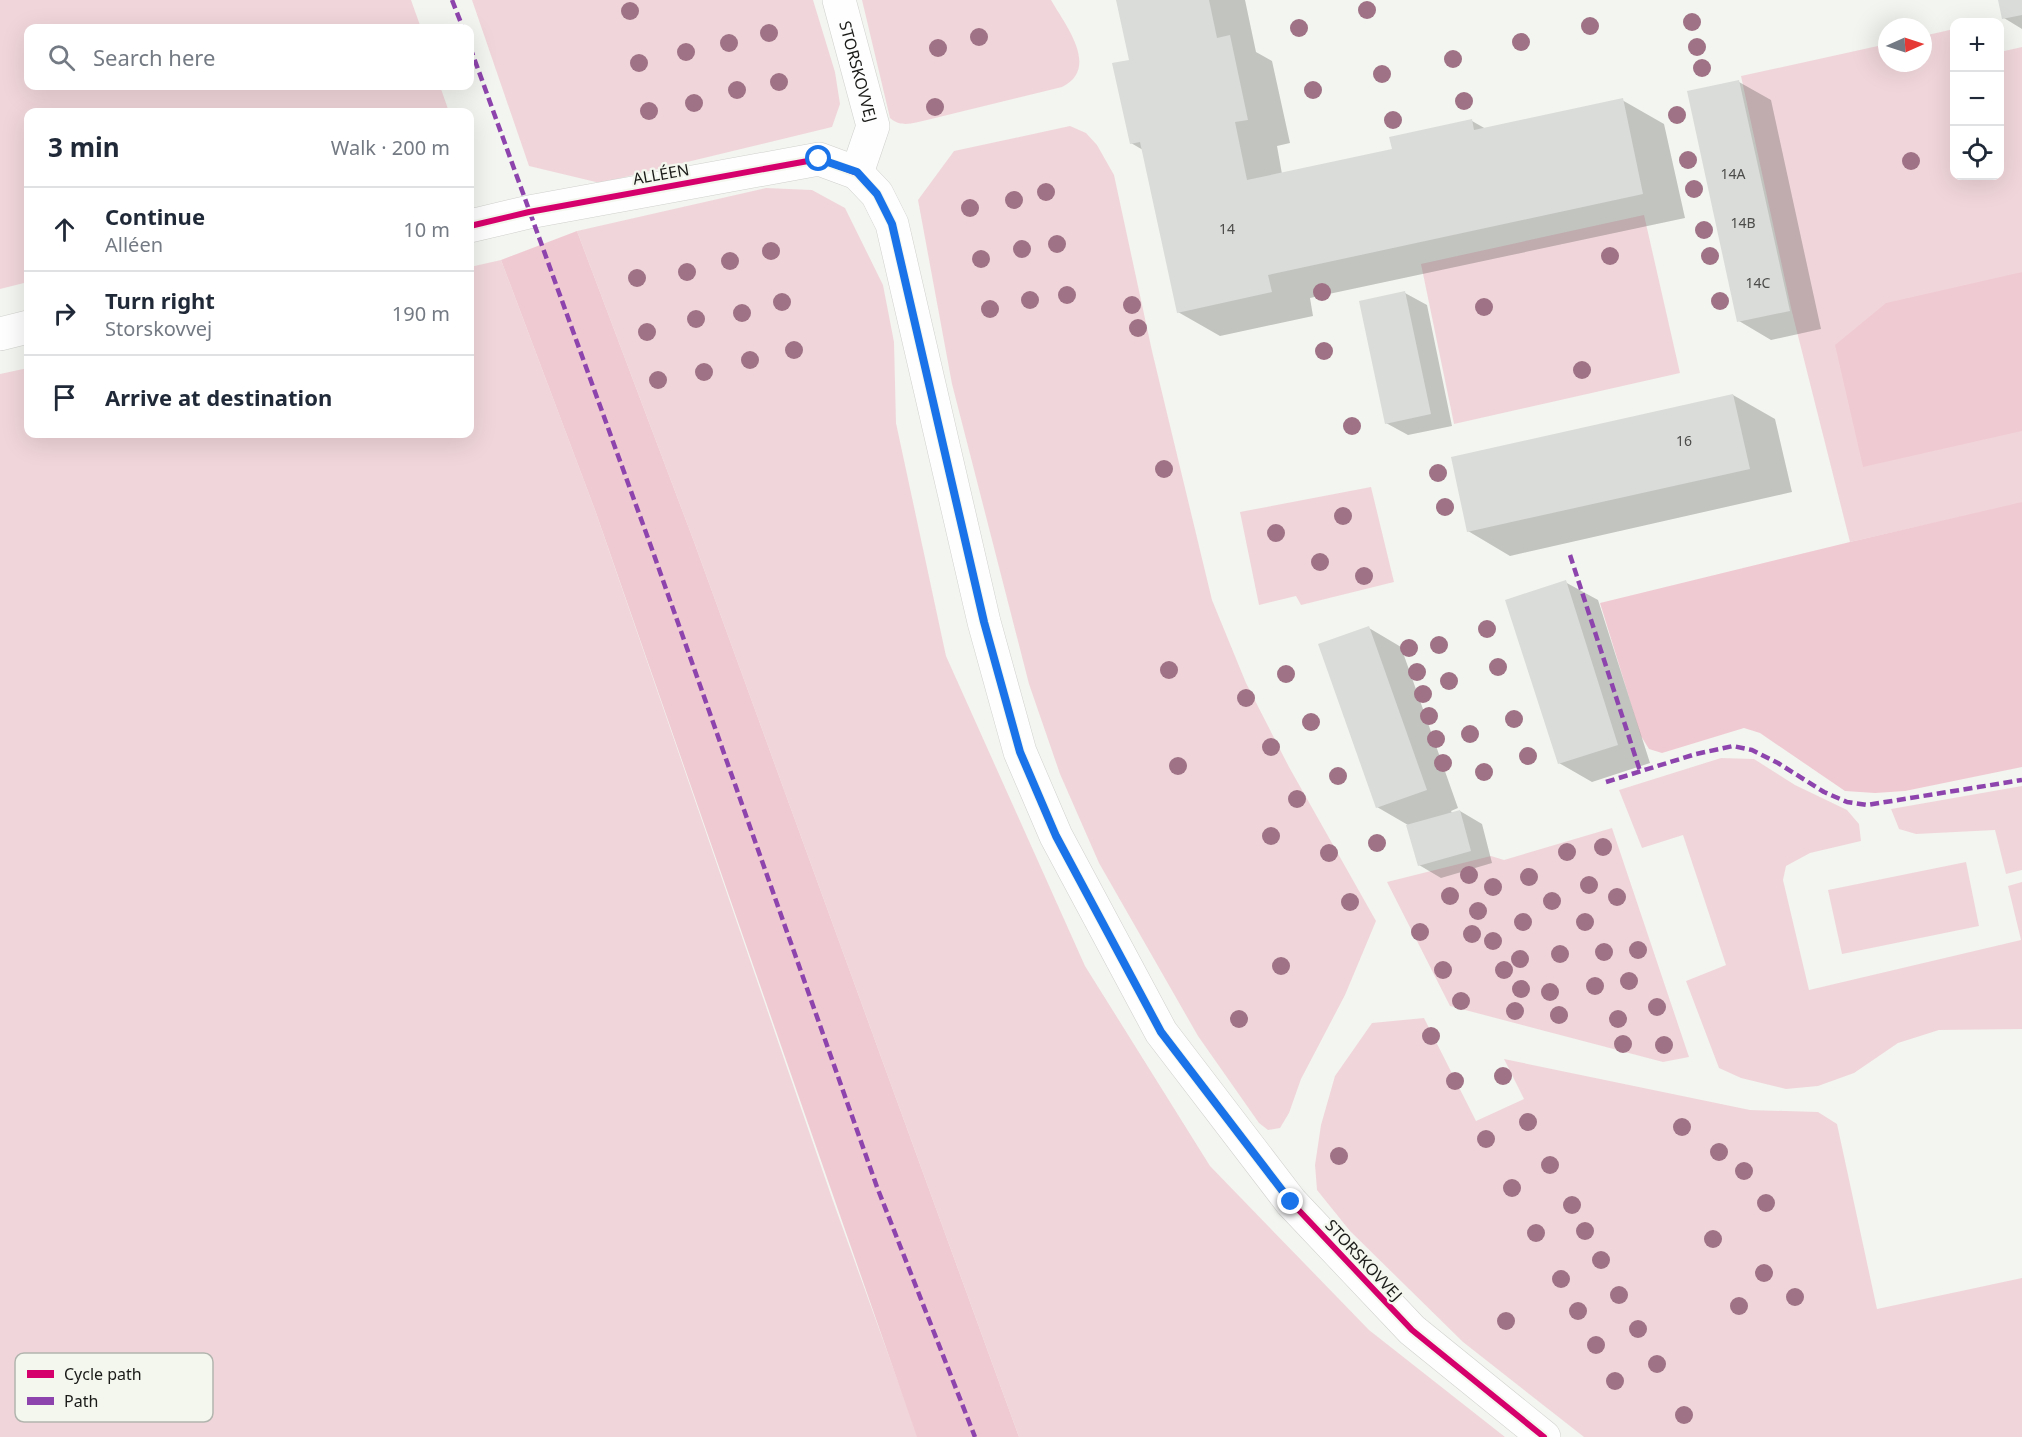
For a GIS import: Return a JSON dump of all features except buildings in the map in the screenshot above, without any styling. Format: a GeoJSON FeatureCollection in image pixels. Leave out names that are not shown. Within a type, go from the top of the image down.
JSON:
{"type":"FeatureCollection","features":[{"type":"Feature","properties":{"kind":"street","name":"STORSKOVVEJ"},"geometry":{"type":"LineString","coordinates":[[840,0],[873,126],[857,172],[877,194],[892,224],[984,622],[1020,752],[1056,836],[1161,1032],[1299,1211],[1412,1330],[1544,1437]]}},
{"type":"Feature","properties":{"kind":"street","name":"ALLÉEN"},"geometry":{"type":"LineString","coordinates":[[474,225],[529,212],[819,159],[857,172]]}},
{"type":"Feature","properties":{"kind":"street"},"geometry":{"type":"LineString","coordinates":[[0,334],[24,328]]}},
{"type":"Feature","properties":{"kind":"shaded area"},"geometry":{"type":"Polygon","coordinates":[[[0,0],[411,0],[420,24],[24,24],[24,90],[441,90],[448,108],[24,108],[24,283],[0,289],[0,0]]]}},
{"type":"Feature","properties":{"kind":"shaded area"},"geometry":{"type":"Polygon","coordinates":[[[472,0],[813,0],[835,72],[840,104],[832,127],[600,183],[529,166],[472,0]]]}},
{"type":"Feature","properties":{"kind":"shaded area"},"geometry":{"type":"Polygon","coordinates":[[[862,0],[1051,0],[1076,46],[1079,58],[1078,69],[1073,79],[1062,87],[908,124],[899,123],[890,118],[862,0]]]}},
{"type":"Feature","properties":{"kind":"shaded area"},"geometry":{"type":"Polygon","coordinates":[[[1950,30],[1950,180],[2004,180],[2004,51],[2022,47],[2022,503],[1850,542],[1792,312],[1741,76],[1878,46],[1878,72],[1932,72],[1932,34],[1950,30]]]}},
{"type":"Feature","properties":{"kind":"shaded area"},"geometry":{"type":"Polygon","coordinates":[[[1070,126],[1086,133],[1097,145],[1114,175],[1152,351],[1212,600],[1246,683],[1289,767],[1376,921],[1345,995],[1301,1079],[1289,1113],[1280,1128],[1268,1130],[1259,1123],[1198,1036],[1099,863],[1060,774],[1029,684],[952,384],[918,200],[954,151],[1070,126]]]}},
{"type":"Feature","properties":{"kind":"shaded area"},"geometry":{"type":"Polygon","coordinates":[[[766,188],[812,190],[845,208],[883,285],[894,342],[896,423],[946,656],[1085,966],[1210,1166],[1369,1330],[1505,1437],[1019,1437],[693,539],[577,231],[766,188]]]}},
{"type":"Feature","properties":{"kind":"shaded area"},"geometry":{"type":"Polygon","coordinates":[[[1644,215],[1680,373],[1454,424],[1421,264],[1644,215]]]}},
{"type":"Feature","properties":{"kind":"shaded area"},"geometry":{"type":"Polygon","coordinates":[[[577,231],[693,539],[1019,1437],[917,1437],[595,510],[501,260],[577,231]]]}},
{"type":"Feature","properties":{"kind":"shaded area"},"geometry":{"type":"Polygon","coordinates":[[[501,260],[595,510],[833,1201],[918,1437],[0,1437],[0,374],[24,369],[24,438],[474,438],[474,266],[501,260]]]}},
{"type":"Feature","properties":{"kind":"shaded area"},"geometry":{"type":"Polygon","coordinates":[[[2022,272],[2022,431],[1863,467],[1835,345],[1886,303],[2022,272]]]}},
{"type":"Feature","properties":{"kind":"shaded area"},"geometry":{"type":"Polygon","coordinates":[[[1371,487],[1394,582],[1301,605],[1296,596],[1259,605],[1240,512],[1371,487]]]}},
{"type":"Feature","properties":{"kind":"shaded area"},"geometry":{"type":"Polygon","coordinates":[[[2022,502],[2022,767],[1905,791],[1875,793],[1845,791],[1760,733],[1744,728],[1662,753],[1649,749],[1641,736],[1600,603],[2022,502]]]}},
{"type":"Feature","properties":{"kind":"shaded area"},"geometry":{"type":"Polygon","coordinates":[[[1721,758],[1754,759],[1795,785],[1847,810],[1859,824],[1861,841],[1810,853],[1786,866],[1783,880],[1809,990],[2021,940],[2008,886],[2022,882],[2022,1029],[1939,1030],[1898,1043],[1854,1073],[1818,1086],[1786,1089],[1741,1078],[1719,1068],[1686,981],[1726,965],[1683,835],[1642,848],[1619,790],[1721,758]]]}},
{"type":"Feature","properties":{"kind":"shaded area"},"geometry":{"type":"Polygon","coordinates":[[[2022,786],[2022,870],[2006,874],[1995,830],[1916,834],[1899,829],[1891,809],[2022,786]]]}},
{"type":"Feature","properties":{"kind":"shaded area"},"geometry":{"type":"Polygon","coordinates":[[[1612,828],[1689,1057],[1663,1062],[1450,1006],[1387,882],[1491,856],[1504,860],[1612,828]]]}},
{"type":"Feature","properties":{"kind":"shaded area"},"geometry":{"type":"Polygon","coordinates":[[[1966,862],[1979,926],[1842,954],[1828,890],[1966,862]]]}},
{"type":"Feature","properties":{"kind":"shaded area"},"geometry":{"type":"Polygon","coordinates":[[[1424,1018],[1476,1121],[1524,1099],[1504,1059],[1750,1110],[1818,1112],[1837,1124],[1877,1309],[2022,1278],[2022,1437],[1584,1437],[1463,1342],[1350,1231],[1317,1190],[1315,1165],[1321,1125],[1335,1076],[1372,1023],[1424,1018]]]}},
{"type":"Feature","properties":{"kind":"marked path"},"geometry":{"type":"LineString","coordinates":[[452,0],[461,24]]}},
{"type":"Feature","properties":{"kind":"marked path"},"geometry":{"type":"LineString","coordinates":[[474,58],[653,552],[877,1187],[975,1437]]}},
{"type":"Feature","properties":{"kind":"marked path"},"geometry":{"type":"LineString","coordinates":[[1570,555],[1640,771]]}},
{"type":"Feature","properties":{"kind":"marked path"},"geometry":{"type":"LineString","coordinates":[[1606,782],[1696,754],[1733,746],[1752,750],[1778,763],[1824,792],[1847,802],[1867,805],[2022,780]]}},
{"type":"Feature","properties":{"kind":"cycle path"},"geometry":{"type":"LineString","coordinates":[[474,225],[529,212],[819,159],[857,173],[877,194],[892,224],[984,622],[1020,752],[1056,836],[1161,1032],[1291,1202],[1412,1330],[1544,1437]]}},
{"type":"Feature","properties":{"kind":"route"},"geometry":{"type":"LineString","coordinates":[[819,159],[857,172],[877,194],[892,224],[984,622],[1020,752],[1056,836],[1161,1032],[1291,1202]]}}]}
